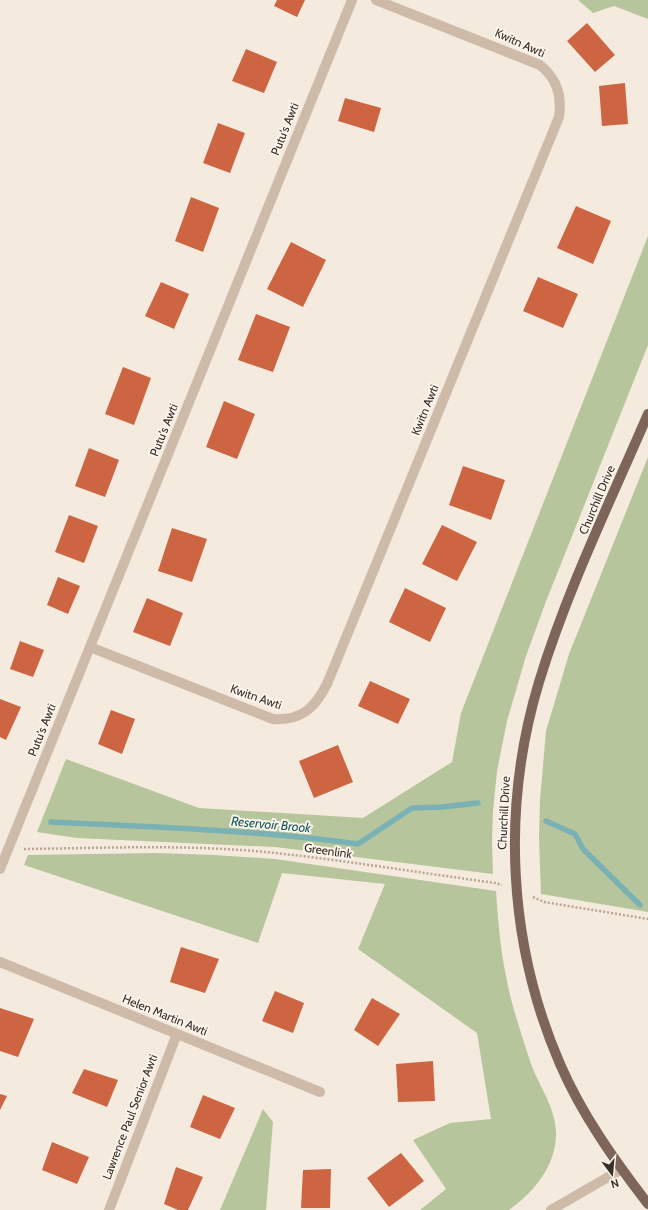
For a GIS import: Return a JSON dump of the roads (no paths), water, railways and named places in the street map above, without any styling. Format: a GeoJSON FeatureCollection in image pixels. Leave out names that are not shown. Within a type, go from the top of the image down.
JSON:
{"type":"FeatureCollection","features":[{"type":"Feature","properties":{"kind":"main road","name":"Churchill Drive"},"geometry":{"type":"LineString","coordinates":[[648,414],[578,576],[539,683],[519,774],[515,837],[516,891],[523,944],[543,1022],[560,1066],[578,1100],[622,1169],[648,1204]]}},
{"type":"Feature","properties":{"kind":"street","name":"Putu's Awti"},"geometry":{"type":"LineString","coordinates":[[0,869],[352,0]]}},
{"type":"Feature","properties":{"kind":"street","name":"Kwitn Awti"},"geometry":{"type":"LineString","coordinates":[[90,647],[273,719],[286,720],[306,712],[321,697],[327,684],[559,117],[561,104],[555,81],[549,72],[540,65],[376,0]]}},
{"type":"Feature","properties":{"kind":"street","name":"Helen Martin Awti"},"geometry":{"type":"LineString","coordinates":[[0,962],[320,1092]]}},
{"type":"Feature","properties":{"kind":"street","name":"Lawrence Paul Senior Awti"},"geometry":{"type":"LineString","coordinates":[[108,1210],[176,1034]]}},
{"type":"Feature","properties":{"kind":"street"},"geometry":{"type":"LineString","coordinates":[[551,1210],[622,1169]]}},
{"type":"Feature","properties":{"kind":"waterway","name":"Reservoir Brook"},"geometry":{"type":"LineString","coordinates":[[51,822],[243,832],[358,844],[412,808],[442,807],[478,803]]}},
{"type":"Feature","properties":{"kind":"waterway","name":"Reservoir Brook"},"geometry":{"type":"LineString","coordinates":[[546,821],[575,834],[583,849],[640,905]]}}]}
